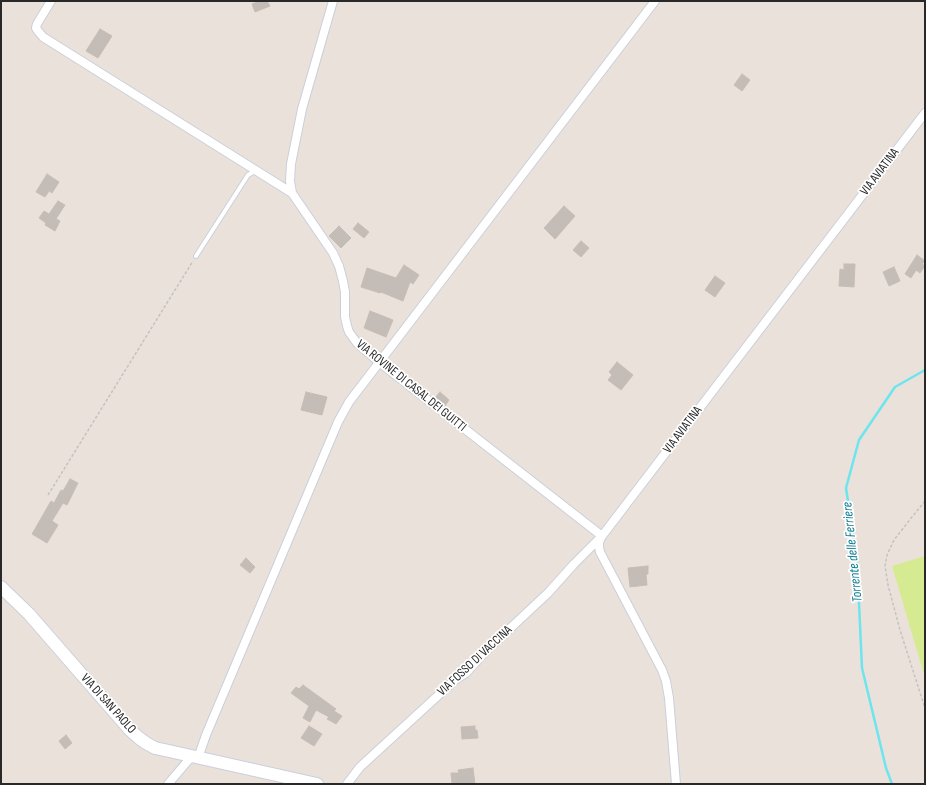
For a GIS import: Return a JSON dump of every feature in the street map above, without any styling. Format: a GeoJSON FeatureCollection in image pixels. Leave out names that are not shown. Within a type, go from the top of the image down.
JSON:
{"type":"FeatureCollection","features":[{"type":"Feature","properties":{"kind":"street"},"geometry":{"type":"LineString","coordinates":[[51,1],[36,24],[38,31],[43,37],[292,193]]}},
{"type":"Feature","properties":{"kind":"street"},"geometry":{"type":"LineString","coordinates":[[292,193],[290,181],[291,169],[302,109],[333,1]]}},
{"type":"Feature","properties":{"kind":"street"},"geometry":{"type":"LineString","coordinates":[[168,784],[195,757],[206,734],[338,422],[352,398],[655,1]]}},
{"type":"Feature","properties":{"kind":"street","name":"VIA AVIATINA"},"geometry":{"type":"LineString","coordinates":[[602,536],[925,113]]}},
{"type":"Feature","properties":{"kind":"street","name":"VIA ROVINE DI CASAL DEI GUITTI"},"geometry":{"type":"LineString","coordinates":[[292,193],[337,260],[345,292],[346,326],[357,343],[379,362],[602,536]]}},
{"type":"Feature","properties":{"kind":"street"},"geometry":{"type":"LineString","coordinates":[[602,536],[599,545],[600,552],[662,670],[667,685],[676,784]]}},
{"type":"Feature","properties":{"kind":"street","name":"VIA FOSSO DI VACCINA"},"geometry":{"type":"LineString","coordinates":[[347,784],[360,767],[455,680],[466,673],[487,650],[548,593],[576,560],[602,536]]}},
{"type":"Feature","properties":{"kind":"street","name":"VIA DI SAN PAOLO"},"geometry":{"type":"LineString","coordinates":[[1,587],[29,614],[134,734],[146,743],[155,748],[317,784]]}},
{"type":"Feature","properties":{"kind":"lane"},"geometry":{"type":"LineString","coordinates":[[196,256],[248,175],[255,170]]}},
{"type":"Feature","properties":{"kind":"path"},"geometry":{"type":"LineString","coordinates":[[48,494],[196,256]]}},
{"type":"Feature","properties":{"kind":"path"},"geometry":{"type":"LineString","coordinates":[[925,501],[894,540],[887,555],[885,566],[888,585],[900,630],[925,708]]}},
{"type":"Feature","properties":{"kind":"green space"},"geometry":{"type":"Polygon","coordinates":[[[925,556],[925,678],[892,566],[925,556]]]}},
{"type":"Feature","properties":{"kind":"building"},"geometry":{"type":"Polygon","coordinates":[[[260,1],[267,1],[270,6],[255,12],[252,4],[260,1]]]}},
{"type":"Feature","properties":{"kind":"building"},"geometry":{"type":"Polygon","coordinates":[[[100,29],[112,36],[98,58],[86,51],[100,29]]]}},
{"type":"Feature","properties":{"kind":"building"},"geometry":{"type":"Polygon","coordinates":[[[742,74],[750,80],[742,91],[734,85],[742,74]]]}},
{"type":"Feature","properties":{"kind":"building"},"geometry":{"type":"Polygon","coordinates":[[[47,174],[59,182],[52,193],[49,191],[45,197],[36,192],[47,174]]]}},
{"type":"Feature","properties":{"kind":"building"},"geometry":{"type":"Polygon","coordinates":[[[58,201],[65,205],[56,219],[60,221],[55,231],[45,225],[46,223],[39,218],[44,211],[49,214],[58,201]]]}},
{"type":"Feature","properties":{"kind":"building"},"geometry":{"type":"Polygon","coordinates":[[[564,206],[575,216],[555,239],[544,228],[564,206]]]}},
{"type":"Feature","properties":{"kind":"building"},"geometry":{"type":"Polygon","coordinates":[[[358,223],[369,232],[364,238],[353,229],[358,223]]]}},
{"type":"Feature","properties":{"kind":"building"},"geometry":{"type":"Polygon","coordinates":[[[339,226],[351,238],[341,248],[329,236],[339,226]]]}},
{"type":"Feature","properties":{"kind":"building"},"geometry":{"type":"Polygon","coordinates":[[[581,241],[589,248],[581,257],[573,250],[581,241]]]}},
{"type":"Feature","properties":{"kind":"building"},"geometry":{"type":"Polygon","coordinates":[[[917,255],[925,261],[922,264],[925,266],[920,273],[916,270],[911,278],[905,274],[917,255]]]}},
{"type":"Feature","properties":{"kind":"building"},"geometry":{"type":"Polygon","coordinates":[[[844,264],[855,264],[854,287],[839,286],[840,269],[844,270],[844,264]]]}},
{"type":"Feature","properties":{"kind":"building"},"geometry":{"type":"Polygon","coordinates":[[[404,265],[419,275],[413,284],[410,282],[403,301],[381,292],[380,293],[361,287],[367,268],[396,278],[404,265]]]}},
{"type":"Feature","properties":{"kind":"building"},"geometry":{"type":"Polygon","coordinates":[[[894,267],[900,281],[889,286],[883,272],[894,267]]]}},
{"type":"Feature","properties":{"kind":"building"},"geometry":{"type":"Polygon","coordinates":[[[715,276],[725,283],[715,297],[705,290],[715,276]]]}},
{"type":"Feature","properties":{"kind":"building"},"geometry":{"type":"Polygon","coordinates":[[[370,311],[393,320],[386,337],[364,328],[370,311]]]}},
{"type":"Feature","properties":{"kind":"building"},"geometry":{"type":"Polygon","coordinates":[[[617,362],[633,375],[621,390],[608,380],[612,375],[609,372],[617,362]]]}},
{"type":"Feature","properties":{"kind":"building"},"geometry":{"type":"Polygon","coordinates":[[[306,392],[327,397],[322,415],[301,410],[306,392]]]}},
{"type":"Feature","properties":{"kind":"building"},"geometry":{"type":"Polygon","coordinates":[[[440,392],[449,400],[445,406],[435,398],[440,392]]]}},
{"type":"Feature","properties":{"kind":"building"},"geometry":{"type":"Polygon","coordinates":[[[70,479],[78,483],[67,505],[63,503],[52,521],[58,525],[47,543],[32,534],[51,501],[54,503],[61,490],[63,491],[70,479]]]}},
{"type":"Feature","properties":{"kind":"building"},"geometry":{"type":"Polygon","coordinates":[[[246,558],[255,567],[250,573],[240,565],[246,558]]]}},
{"type":"Feature","properties":{"kind":"building"},"geometry":{"type":"Polygon","coordinates":[[[648,566],[648,574],[646,574],[647,585],[630,587],[628,568],[648,566]]]}},
{"type":"Feature","properties":{"kind":"building"},"geometry":{"type":"Polygon","coordinates":[[[303,685],[336,709],[334,711],[342,716],[336,724],[327,719],[329,717],[316,710],[310,722],[303,718],[309,706],[291,693],[296,687],[299,689],[303,685]]]}},
{"type":"Feature","properties":{"kind":"building"},"geometry":{"type":"Polygon","coordinates":[[[309,726],[322,734],[314,746],[301,738],[309,726]]]}},
{"type":"Feature","properties":{"kind":"building"},"geometry":{"type":"Polygon","coordinates":[[[475,726],[478,738],[462,739],[461,727],[475,726]]]}},
{"type":"Feature","properties":{"kind":"building"},"geometry":{"type":"Polygon","coordinates":[[[66,735],[72,743],[65,749],[59,741],[66,735]]]}},
{"type":"Feature","properties":{"kind":"building"},"geometry":{"type":"Polygon","coordinates":[[[473,768],[475,784],[452,784],[451,773],[459,773],[458,770],[473,768]]]}},
{"type":"Feature","properties":{"kind":"waterway","name":"Torrente delle Ferriere"},"geometry":{"type":"LineString","coordinates":[[892,784],[886,768],[862,668],[857,560],[846,488],[859,440],[895,387],[925,370]]}}]}
